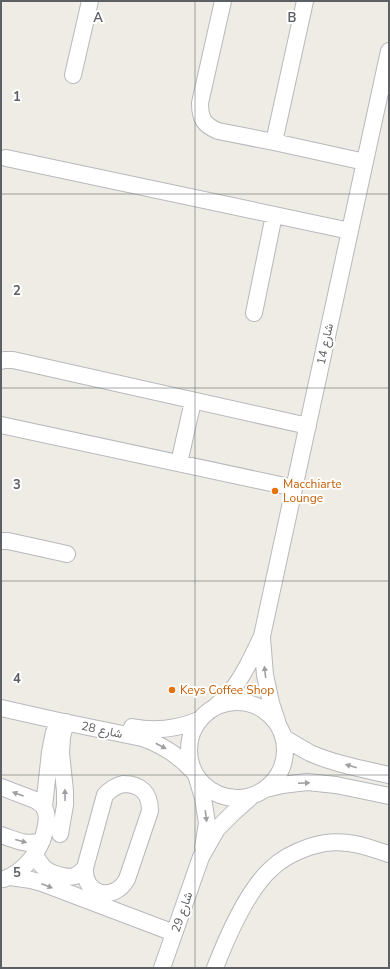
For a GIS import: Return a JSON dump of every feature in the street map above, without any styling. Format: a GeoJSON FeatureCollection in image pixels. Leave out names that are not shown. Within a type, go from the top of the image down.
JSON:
{"type":"FeatureCollection","features":[{"type":"Feature","properties":{"kind":"street"},"geometry":{"type":"LineString","coordinates":[[73,76],[90,1]]}},
{"type":"Feature","properties":{"kind":"street"},"geometry":{"type":"LineString","coordinates":[[223,1],[200,104],[200,112],[203,121],[210,128],[218,131],[365,162]]}},
{"type":"Feature","properties":{"kind":"street"},"geometry":{"type":"LineString","coordinates":[[274,142],[305,1]]}},
{"type":"Feature","properties":{"kind":"street","name":"شارع 14"},"geometry":{"type":"LineString","coordinates":[[215,707],[230,692],[240,678],[249,664],[262,636],[389,51]]}},
{"type":"Feature","properties":{"kind":"street"},"geometry":{"type":"LineString","coordinates":[[6,158],[350,231]]}},
{"type":"Feature","properties":{"kind":"street"},"geometry":{"type":"LineString","coordinates":[[254,313],[274,215]]}},
{"type":"Feature","properties":{"kind":"street"},"geometry":{"type":"LineString","coordinates":[[1,361],[13,360],[308,426]]}},
{"type":"Feature","properties":{"kind":"street"},"geometry":{"type":"LineString","coordinates":[[179,463],[193,401]]}},
{"type":"Feature","properties":{"kind":"street"},"geometry":{"type":"LineString","coordinates":[[1,425],[294,488]]}},
{"type":"Feature","properties":{"kind":"street"},"geometry":{"type":"LineString","coordinates":[[1,541],[8,541],[67,554]]}},
{"type":"Feature","properties":{"kind":"street","name":"شارع 14"},"geometry":{"type":"LineString","coordinates":[[262,636],[265,676],[271,703],[280,730]]}},
{"type":"Feature","properties":{"kind":"street","name":"شارع 28"},"geometry":{"type":"LineString","coordinates":[[1,698],[144,729],[155,730],[172,728],[199,720]]}},
{"type":"Feature","properties":{"kind":"street"},"geometry":{"type":"LineString","coordinates":[[389,775],[333,761],[297,746],[280,730],[268,713],[256,706],[242,702],[228,702],[215,707],[206,713],[193,729],[188,750],[190,761],[196,775],[206,787],[216,794],[228,798],[240,798],[282,785],[306,782],[336,785],[389,796]]}},
{"type":"Feature","properties":{"kind":"street","name":"شارع 28"},"geometry":{"type":"LineString","coordinates":[[1,708],[142,738],[154,742],[176,754],[196,775]]}},
{"type":"Feature","properties":{"kind":"street"},"geometry":{"type":"LineString","coordinates":[[5,878],[19,871],[28,863],[44,835],[47,818],[44,807],[50,752],[55,731],[62,722]]}},
{"type":"Feature","properties":{"kind":"street"},"geometry":{"type":"LineString","coordinates":[[60,834],[65,805],[61,753],[62,722]]}},
{"type":"Feature","properties":{"kind":"street"},"geometry":{"type":"LineString","coordinates":[[259,793],[274,781],[283,766],[285,748],[280,730]]}},
{"type":"Feature","properties":{"kind":"street","name":"شارع 29"},"geometry":{"type":"LineString","coordinates":[[196,775],[203,798],[206,822],[201,857]]}},
{"type":"Feature","properties":{"kind":"street"},"geometry":{"type":"LineString","coordinates":[[131,784],[138,786],[148,797],[150,811],[127,879],[124,885],[115,892],[103,894],[92,889],[84,874],[106,795],[116,785],[131,784]]}},
{"type":"Feature","properties":{"kind":"street"},"geometry":{"type":"LineString","coordinates":[[1,787],[35,800],[44,807]]}},
{"type":"Feature","properties":{"kind":"street","name":"شارع 29"},"geometry":{"type":"LineString","coordinates":[[162,968],[201,857],[217,829],[234,812],[259,793]]}},
{"type":"Feature","properties":{"kind":"street"},"geometry":{"type":"LineString","coordinates":[[1,834],[23,843],[35,843],[38,847],[38,862],[53,874],[68,877],[76,875],[85,868]]}},
{"type":"Feature","properties":{"kind":"street"},"geometry":{"type":"LineString","coordinates":[[215,968],[227,938],[242,908],[260,880],[285,858],[300,850],[331,842],[347,842],[363,845],[389,854]]}},
{"type":"Feature","properties":{"kind":"street"},"geometry":{"type":"LineString","coordinates":[[5,878],[31,880],[42,883],[174,933]]}},
{"type":"Feature","properties":{"kind":"street"},"geometry":{"type":"LineString","coordinates":[[110,910],[115,892]]}},
{"type":"Feature","properties":{"kind":"place","name":"Macchiarte Lounge"},"geometry":{"type":"Point","coordinates":[275,491]}},
{"type":"Feature","properties":{"kind":"place","name":"Keys Coffee Shop"},"geometry":{"type":"Point","coordinates":[172,690]}}]}
